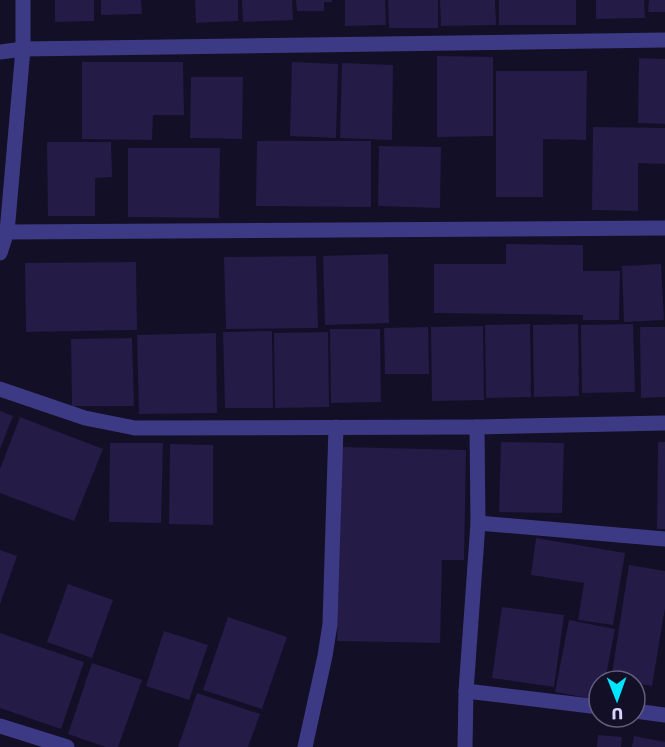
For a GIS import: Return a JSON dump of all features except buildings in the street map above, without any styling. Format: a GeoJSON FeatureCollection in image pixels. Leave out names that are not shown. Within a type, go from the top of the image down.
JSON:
{"type":"FeatureCollection","features":[{"type":"Feature","properties":{"kind":"street"},"geometry":{"type":"LineString","coordinates":[[0,253],[7,232],[23,49],[23,0]]}},
{"type":"Feature","properties":{"kind":"street"},"geometry":{"type":"LineString","coordinates":[[0,52],[23,49],[665,40]]}},
{"type":"Feature","properties":{"kind":"street"},"geometry":{"type":"LineString","coordinates":[[7,232],[665,228]]}},
{"type":"Feature","properties":{"kind":"street"},"geometry":{"type":"LineString","coordinates":[[0,389],[85,418],[135,428],[477,427],[665,423]]}},
{"type":"Feature","properties":{"kind":"street"},"geometry":{"type":"LineString","coordinates":[[305,747],[326,656],[330,624],[336,427]]}},
{"type":"Feature","properties":{"kind":"street"},"geometry":{"type":"LineString","coordinates":[[465,747],[466,691],[478,523],[477,427]]}},
{"type":"Feature","properties":{"kind":"street"},"geometry":{"type":"LineString","coordinates":[[478,523],[665,539]]}},
{"type":"Feature","properties":{"kind":"street"},"geometry":{"type":"LineString","coordinates":[[466,691],[587,706]]}},
{"type":"Feature","properties":{"kind":"street"},"geometry":{"type":"LineString","coordinates":[[647,713],[665,715]]}},
{"type":"Feature","properties":{"kind":"street"},"geometry":{"type":"LineString","coordinates":[[0,726],[67,747]]}}]}
